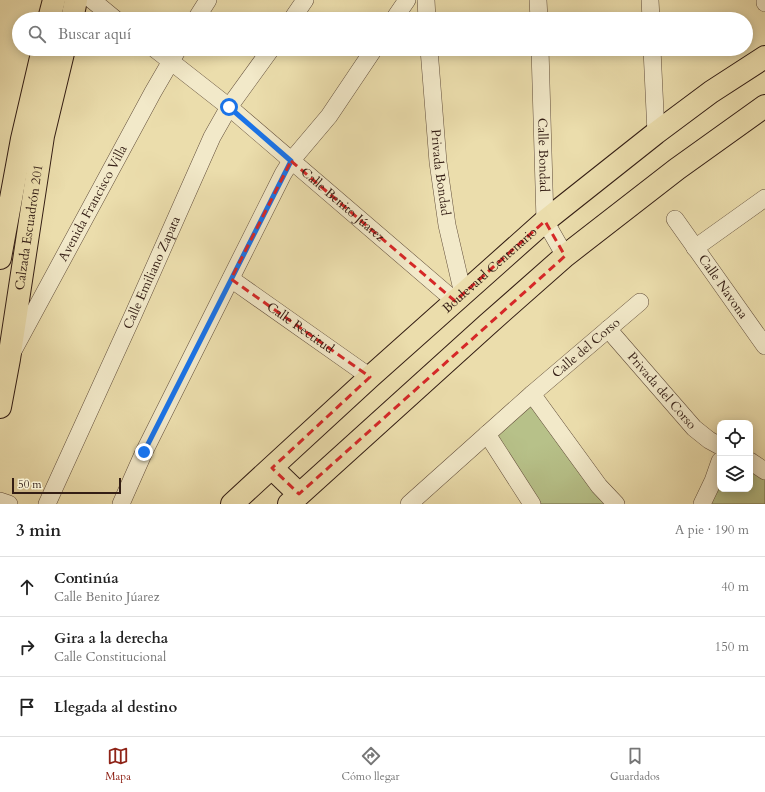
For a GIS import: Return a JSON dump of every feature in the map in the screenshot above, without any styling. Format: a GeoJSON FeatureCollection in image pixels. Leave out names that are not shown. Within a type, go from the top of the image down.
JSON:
{"type":"FeatureCollection","features":[{"type":"Feature","properties":{"kind":"main road"},"geometry":{"type":"LineString","coordinates":[[51,12],[54,0]]}},
{"type":"Feature","properties":{"kind":"main road"},"geometry":{"type":"LineString","coordinates":[[73,12],[76,0]]}},
{"type":"Feature","properties":{"kind":"main road","name":"Calzada Escuadrón 201"},"geometry":{"type":"LineString","coordinates":[[0,258],[22,139],[41,56]]}},
{"type":"Feature","properties":{"kind":"main road","name":"Calzada Escuadrón 201"},"geometry":{"type":"LineString","coordinates":[[0,407],[9,359],[43,136],[62,56]]}},
{"type":"Feature","properties":{"kind":"main road","name":"Boulevard Centenario"},"geometry":{"type":"LineString","coordinates":[[232,504],[370,377],[545,221],[656,133],[711,92],[765,57]]}},
{"type":"Feature","properties":{"kind":"main road"},"geometry":{"type":"LineString","coordinates":[[272,468],[294,499],[565,256],[677,169],[765,106]]}},
{"type":"Feature","properties":{"kind":"street"},"geometry":{"type":"LineString","coordinates":[[92,0],[107,12]]}},
{"type":"Feature","properties":{"kind":"street"},"geometry":{"type":"LineString","coordinates":[[200,12],[208,0]]}},
{"type":"Feature","properties":{"kind":"street"},"geometry":{"type":"LineString","coordinates":[[297,12],[305,0]]}},
{"type":"Feature","properties":{"kind":"street"},"geometry":{"type":"LineString","coordinates":[[399,12],[407,0]]}},
{"type":"Feature","properties":{"kind":"street"},"geometry":{"type":"LineString","coordinates":[[426,0],[427,12]]}},
{"type":"Feature","properties":{"kind":"street"},"geometry":{"type":"LineString","coordinates":[[538,0],[539,12]]}},
{"type":"Feature","properties":{"kind":"street"},"geometry":{"type":"LineString","coordinates":[[650,0],[651,12]]}},
{"type":"Feature","properties":{"kind":"street","name":"Avenida Francisco Villa"},"geometry":{"type":"LineString","coordinates":[[9,359],[173,56]]}},
{"type":"Feature","properties":{"kind":"street","name":"Calle Benito Júarez"},"geometry":{"type":"LineString","coordinates":[[175,56],[229,107],[291,161],[459,297]]}},
{"type":"Feature","properties":{"kind":"street","name":"Calle Emiliano Zapata"},"geometry":{"type":"LineString","coordinates":[[47,504],[138,305],[212,137],[229,107],[265,56]]}},
{"type":"Feature","properties":{"kind":"street"},"geometry":{"type":"LineString","coordinates":[[121,504],[138,464],[291,161],[329,116],[369,56]]}},
{"type":"Feature","properties":{"kind":"street","name":"Privada Bondad"},"geometry":{"type":"LineString","coordinates":[[430,56],[438,162],[459,297]]}},
{"type":"Feature","properties":{"kind":"street","name":"Calle Bondad"},"geometry":{"type":"LineString","coordinates":[[540,56],[545,221],[565,256]]}},
{"type":"Feature","properties":{"kind":"street"},"geometry":{"type":"LineString","coordinates":[[652,56],[656,133]]}},
{"type":"Feature","properties":{"kind":"street","name":"Calle Navona"},"geometry":{"type":"LineString","coordinates":[[695,248],[765,198]]}},
{"type":"Feature","properties":{"kind":"street","name":"Calle Navona"},"geometry":{"type":"LineString","coordinates":[[674,219],[765,346]]}},
{"type":"Feature","properties":{"kind":"street","name":"Calle Rectitud"},"geometry":{"type":"LineString","coordinates":[[231,279],[370,377]]}},
{"type":"Feature","properties":{"kind":"street","name":"Calle del Corso"},"geometry":{"type":"LineString","coordinates":[[409,504],[532,394],[640,302]]}},
{"type":"Feature","properties":{"kind":"street","name":"Privada del Corso"},"geometry":{"type":"LineString","coordinates":[[608,330],[694,428],[717,444]]}},
{"type":"Feature","properties":{"kind":"street"},"geometry":{"type":"LineString","coordinates":[[532,394],[599,486],[616,504]]}},
{"type":"Feature","properties":{"kind":"street"},"geometry":{"type":"LineString","coordinates":[[487,434],[532,504]]}},
{"type":"Feature","properties":{"kind":"street"},"geometry":{"type":"LineString","coordinates":[[753,463],[765,471]]}},
{"type":"Feature","properties":{"kind":"street"},"geometry":{"type":"LineString","coordinates":[[702,504],[717,470]]}},
{"type":"Feature","properties":{"kind":"street"},"geometry":{"type":"LineString","coordinates":[[0,501],[9,504]]}},
{"type":"Feature","properties":{"kind":"highlighted area"},"geometry":{"type":"Polygon","coordinates":[[[291,161],[455,301],[545,221],[565,256],[299,494],[272,468],[370,377],[231,279],[291,161]]]}},
{"type":"Feature","properties":{"kind":"green space"},"geometry":{"type":"Polygon","coordinates":[[[532,400],[605,504],[541,504],[496,433],[532,400]]]}},
{"type":"Feature","properties":{"kind":"green space"},"geometry":{"type":"Polygon","coordinates":[[[753,467],[765,478],[765,504],[707,504],[717,482],[717,492],[753,492],[753,467]]]}},
{"type":"Feature","properties":{"kind":"route"},"geometry":{"type":"LineString","coordinates":[[144,452],[283,174],[291,161],[229,107]]}}]}
